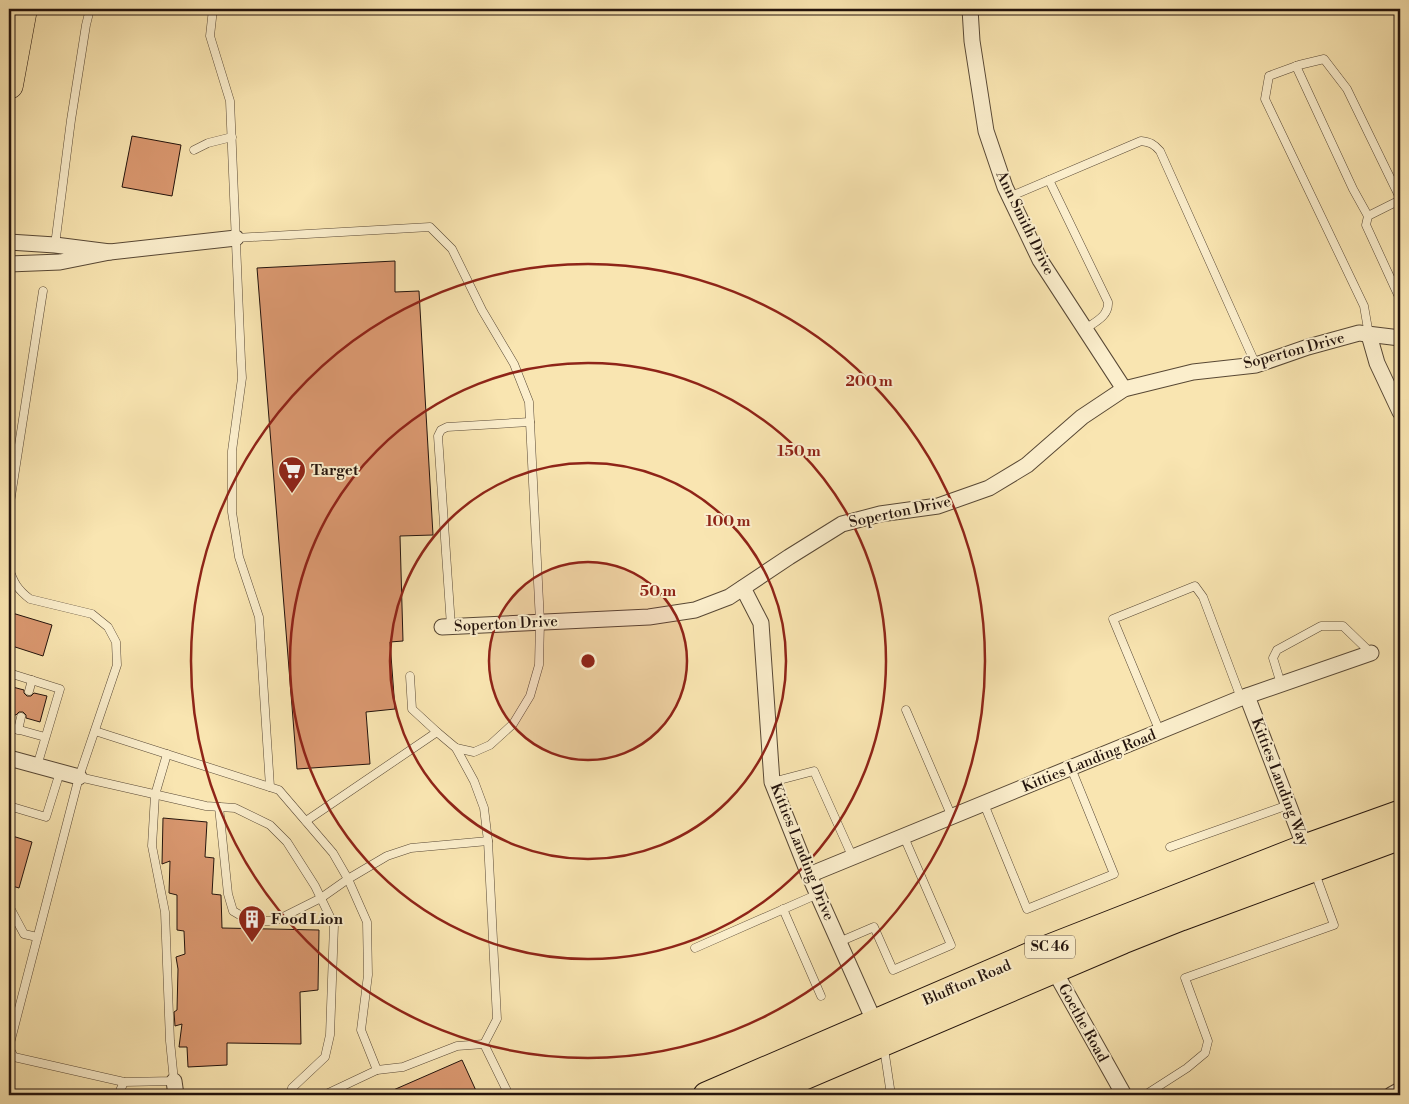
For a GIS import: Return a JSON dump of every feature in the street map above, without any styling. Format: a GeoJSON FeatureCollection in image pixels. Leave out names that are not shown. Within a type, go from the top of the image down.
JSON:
{"type":"FeatureCollection","features":[{"type":"Feature","properties":{"kind":"highway"},"geometry":{"type":"LineString","coordinates":[[9,85],[23,9]]}},
{"type":"Feature","properties":{"kind":"main road","name":"Bluffton Road"},"geometry":{"type":"LineString","coordinates":[[706,1095],[879,1033],[1049,961],[1309,858],[1400,813]]}},
{"type":"Feature","properties":{"kind":"main road","name":"Bluffton Road"},"geometry":{"type":"LineString","coordinates":[[1309,858],[1400,837]]}},
{"type":"Feature","properties":{"kind":"main road","name":"Bluffton Road"},"geometry":{"type":"LineString","coordinates":[[762,1095],[879,1033]]}},
{"type":"Feature","properties":{"kind":"street","name":"Ann Smith Drive"},"geometry":{"type":"LineString","coordinates":[[970,9],[972,41],[986,131],[1005,187],[1040,260],[1124,388]]}},
{"type":"Feature","properties":{"kind":"street"},"geometry":{"type":"LineString","coordinates":[[9,264],[60,262],[110,252],[236,238]]}},
{"type":"Feature","properties":{"kind":"street"},"geometry":{"type":"LineString","coordinates":[[9,242],[55,245],[110,252]]}},
{"type":"Feature","properties":{"kind":"street","name":"Soperton Drive"},"geometry":{"type":"LineString","coordinates":[[446,627],[648,617],[695,610],[729,597],[842,524],[880,514],[938,506],[989,488],[1027,465],[1082,417],[1124,388],[1193,372],[1256,365],[1308,347],[1359,333],[1400,338]]}},
{"type":"Feature","properties":{"kind":"street"},"geometry":{"type":"LineString","coordinates":[[1369,335],[1377,363],[1400,412]]}},
{"type":"Feature","properties":{"kind":"street","name":"Kitties Landing Drive"},"geometry":{"type":"LineString","coordinates":[[743,588],[761,623],[772,782],[809,876],[879,1033]]}},
{"type":"Feature","properties":{"kind":"street","name":"Kitties Landing Road"},"geometry":{"type":"LineString","coordinates":[[809,876],[1244,697],[1371,654]]}},
{"type":"Feature","properties":{"kind":"street","name":"Kitties Landing Way"},"geometry":{"type":"LineString","coordinates":[[1244,697],[1309,858]]}},
{"type":"Feature","properties":{"kind":"street"},"geometry":{"type":"LineString","coordinates":[[9,758],[79,777]]}},
{"type":"Feature","properties":{"kind":"street","name":"Goethe Road"},"geometry":{"type":"LineString","coordinates":[[1049,961],[1124,1095]]}},
{"type":"Feature","properties":{"kind":"street"},"geometry":{"type":"LineString","coordinates":[[1391,1095],[1400,1090]]}},
{"type":"Feature","properties":{"kind":"lane"},"geometry":{"type":"LineString","coordinates":[[55,245],[70,120],[90,9]]}},
{"type":"Feature","properties":{"kind":"lane"},"geometry":{"type":"LineString","coordinates":[[213,9],[210,36],[230,101],[242,378],[232,451],[232,512],[239,557],[259,617],[270,787]]}},
{"type":"Feature","properties":{"kind":"lane"},"geometry":{"type":"LineString","coordinates":[[1368,216],[1400,199],[1347,88],[1324,60],[1296,66],[1269,76],[1265,99],[1364,306],[1369,335]]}},
{"type":"Feature","properties":{"kind":"lane"},"geometry":{"type":"LineString","coordinates":[[1296,66],[1353,189],[1368,216],[1366,225],[1400,299]]}},
{"type":"Feature","properties":{"kind":"lane"},"geometry":{"type":"LineString","coordinates":[[194,150],[208,143],[232,137]]}},
{"type":"Feature","properties":{"kind":"lane"},"geometry":{"type":"LineString","coordinates":[[1009,196],[1141,141],[1154,145],[1160,151],[1256,365]]}},
{"type":"Feature","properties":{"kind":"lane"},"geometry":{"type":"LineString","coordinates":[[1049,180],[1108,302],[1106,313],[1085,329]]}},
{"type":"Feature","properties":{"kind":"lane"},"geometry":{"type":"LineString","coordinates":[[236,238],[430,227],[452,249],[482,310],[514,364],[529,402],[540,622],[538,665],[530,696],[513,724],[490,745],[474,752],[456,748]]}},
{"type":"Feature","properties":{"kind":"lane"},"geometry":{"type":"LineString","coordinates":[[9,509],[43,291]]}},
{"type":"Feature","properties":{"kind":"lane"},"geometry":{"type":"LineString","coordinates":[[446,627],[438,436],[441,430],[447,427],[530,422]]}},
{"type":"Feature","properties":{"kind":"lane"},"geometry":{"type":"LineString","coordinates":[[9,568],[13,582],[30,599],[92,614],[108,627],[116,642],[117,665],[79,777],[9,1048],[14,1057],[124,1082],[175,1088],[170,1041],[165,912],[152,846],[155,795],[167,754]]}},
{"type":"Feature","properties":{"kind":"lane"},"geometry":{"type":"LineString","coordinates":[[1160,732],[1113,620],[1140,608],[1195,586],[1203,597],[1244,697]]}},
{"type":"Feature","properties":{"kind":"lane"},"geometry":{"type":"LineString","coordinates":[[1281,684],[1273,658],[1277,650],[1321,626],[1343,626],[1371,654]]}},
{"type":"Feature","properties":{"kind":"lane"},"geometry":{"type":"LineString","coordinates":[[9,673],[60,689],[37,766]]}},
{"type":"Feature","properties":{"kind":"lane"},"geometry":{"type":"LineString","coordinates":[[410,676],[412,709],[456,748],[474,781],[484,808],[488,841],[497,1019],[484,1044]]}},
{"type":"Feature","properties":{"kind":"lane"},"geometry":{"type":"LineString","coordinates":[[29,691],[32,680]]}},
{"type":"Feature","properties":{"kind":"lane"},"geometry":{"type":"LineString","coordinates":[[906,710],[952,817]]}},
{"type":"Feature","properties":{"kind":"lane"},"geometry":{"type":"LineString","coordinates":[[18,730],[21,717]]}},
{"type":"Feature","properties":{"kind":"lane"},"geometry":{"type":"LineString","coordinates":[[9,727],[45,737]]}},
{"type":"Feature","properties":{"kind":"lane"},"geometry":{"type":"LineString","coordinates":[[95,731],[279,790],[306,820],[333,853],[348,879],[367,922],[368,975],[361,1030],[377,1070]]}},
{"type":"Feature","properties":{"kind":"lane"},"geometry":{"type":"LineString","coordinates":[[306,820],[437,732]]}},
{"type":"Feature","properties":{"kind":"lane"},"geometry":{"type":"LineString","coordinates":[[984,804],[1027,909],[1114,874],[1071,768]]}},
{"type":"Feature","properties":{"kind":"lane"},"geometry":{"type":"LineString","coordinates":[[772,782],[814,771],[853,858]]}},
{"type":"Feature","properties":{"kind":"lane"},"geometry":{"type":"LineString","coordinates":[[9,806],[46,817],[60,772]]}},
{"type":"Feature","properties":{"kind":"lane"},"geometry":{"type":"LineString","coordinates":[[79,777],[206,806],[235,808],[270,825],[288,842],[315,886],[334,924],[330,1035],[325,1057],[292,1088],[291,1095]]}},
{"type":"Feature","properties":{"kind":"lane"},"geometry":{"type":"LineString","coordinates":[[1170,847],[1288,805]]}},
{"type":"Feature","properties":{"kind":"lane"},"geometry":{"type":"LineString","coordinates":[[219,807],[228,894],[233,911],[250,921],[275,921],[321,898],[348,879],[387,856],[411,848],[488,841]]}},
{"type":"Feature","properties":{"kind":"lane"},"geometry":{"type":"LineString","coordinates":[[839,942],[874,927],[893,970],[951,945],[904,837]]}},
{"type":"Feature","properties":{"kind":"lane"},"geometry":{"type":"LineString","coordinates":[[1145,1095],[1186,1068],[1204,1053],[1208,1041],[1184,978],[1334,925],[1309,858]]}},
{"type":"Feature","properties":{"kind":"lane"},"geometry":{"type":"LineString","coordinates":[[695,948],[818,894]]}},
{"type":"Feature","properties":{"kind":"lane"},"geometry":{"type":"LineString","coordinates":[[9,906],[24,934],[37,937]]}},
{"type":"Feature","properties":{"kind":"lane"},"geometry":{"type":"LineString","coordinates":[[783,909],[821,996]]}},
{"type":"Feature","properties":{"kind":"lane"},"geometry":{"type":"LineString","coordinates":[[879,1033],[890,1095]]}},
{"type":"Feature","properties":{"kind":"lane"},"geometry":{"type":"LineString","coordinates":[[324,1095],[377,1070],[403,1067],[457,1046],[484,1044]]}},
{"type":"Feature","properties":{"kind":"lane"},"geometry":{"type":"LineString","coordinates":[[484,1044],[509,1095]]}},
{"type":"Feature","properties":{"kind":"lane"},"geometry":{"type":"LineString","coordinates":[[118,1095],[124,1082]]}},
{"type":"Feature","properties":{"kind":"building"},"geometry":{"type":"Polygon","coordinates":[[[132,136],[181,145],[172,196],[122,187],[132,136]]]}},
{"type":"Feature","properties":{"kind":"building"},"geometry":{"type":"Polygon","coordinates":[[[395,261],[395,292],[419,291],[433,535],[400,536],[403,641],[390,642],[395,709],[366,712],[370,764],[297,769],[257,268],[395,261]]]}},
{"type":"Feature","properties":{"kind":"building"},"geometry":{"type":"Polygon","coordinates":[[[9,612],[52,625],[43,656],[9,645],[9,612]]]}},
{"type":"Feature","properties":{"kind":"building"},"geometry":{"type":"Polygon","coordinates":[[[9,686],[24,690],[27,696],[31,696],[34,693],[47,696],[40,722],[26,718],[23,712],[19,712],[16,715],[9,714],[9,686]]]}},
{"type":"Feature","properties":{"kind":"building","name":"Food Lion"},"geometry":{"type":"Polygon","coordinates":[[[163,818],[207,822],[205,857],[214,858],[212,894],[221,895],[222,928],[319,930],[318,990],[300,992],[301,1044],[227,1043],[227,1065],[188,1067],[187,1047],[179,1047],[182,1024],[175,1026],[174,1012],[177,1010],[178,969],[176,957],[185,954],[184,931],[177,930],[177,895],[169,893],[170,861],[162,864],[163,818]]]}},
{"type":"Feature","properties":{"kind":"building"},"geometry":{"type":"Polygon","coordinates":[[[9,835],[32,842],[19,888],[9,885],[9,835]]]}},
{"type":"Feature","properties":{"kind":"building"},"geometry":{"type":"Polygon","coordinates":[[[462,1060],[478,1095],[382,1095],[462,1060]]]}},
{"type":"Feature","properties":{"kind":"place","name":"Target"},"geometry":{"type":"Point","coordinates":[292,494]}},
{"type":"Feature","properties":{"kind":"place","name":"Food Lion"},"geometry":{"type":"Point","coordinates":[252,943]}}]}
